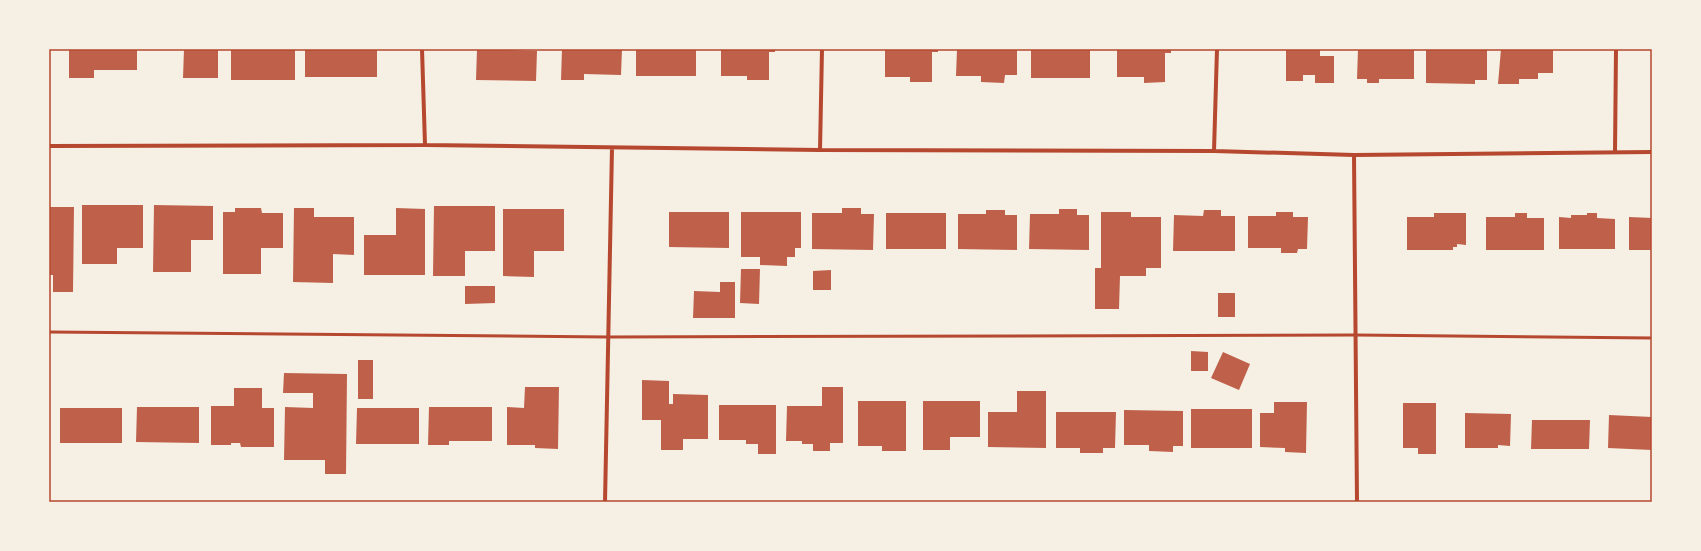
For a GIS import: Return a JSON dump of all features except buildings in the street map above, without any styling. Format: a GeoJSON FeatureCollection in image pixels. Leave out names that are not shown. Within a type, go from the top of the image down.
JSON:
{"type":"FeatureCollection","features":[{"type":"Feature","properties":{"kind":"street"},"geometry":{"type":"LineString","coordinates":[[422,49],[425,145]]}},
{"type":"Feature","properties":{"kind":"street"},"geometry":{"type":"LineString","coordinates":[[820,150],[822,49]]}},
{"type":"Feature","properties":{"kind":"street"},"geometry":{"type":"LineString","coordinates":[[1214,151],[1217,49]]}},
{"type":"Feature","properties":{"kind":"street"},"geometry":{"type":"LineString","coordinates":[[1615,152],[1616,49]]}},
{"type":"Feature","properties":{"kind":"street"},"geometry":{"type":"LineString","coordinates":[[49,146],[425,145],[820,150],[1214,151],[1354,155],[1652,152]]}},
{"type":"Feature","properties":{"kind":"street"},"geometry":{"type":"LineString","coordinates":[[605,502],[612,148]]}},
{"type":"Feature","properties":{"kind":"street"},"geometry":{"type":"LineString","coordinates":[[1354,155],[1357,502]]}},
{"type":"Feature","properties":{"kind":"lane"},"geometry":{"type":"LineString","coordinates":[[49,332],[608,337],[1356,335],[1652,338]]}}]}
